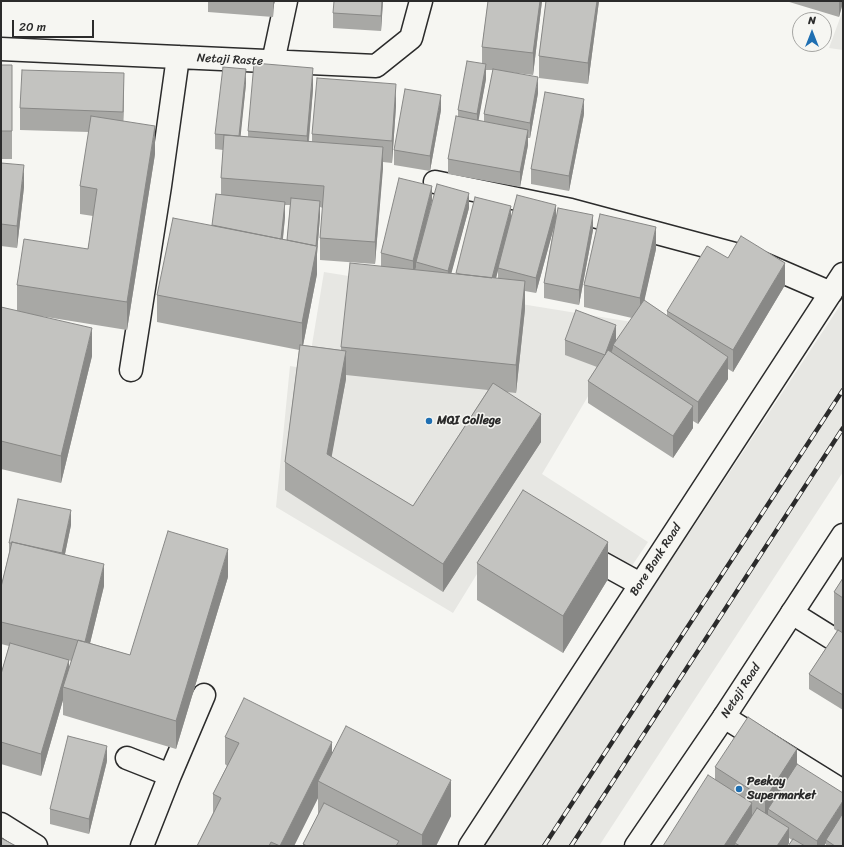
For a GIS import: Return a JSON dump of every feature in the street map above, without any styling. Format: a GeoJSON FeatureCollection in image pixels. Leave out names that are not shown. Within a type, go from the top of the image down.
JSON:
{"type":"FeatureCollection","features":[{"type":"Feature","properties":{"kind":"street"},"geometry":{"type":"LineString","coordinates":[[273,62],[286,1]]}},
{"type":"Feature","properties":{"kind":"street","name":"Netaji Raste"},"geometry":{"type":"LineString","coordinates":[[1,49],[376,66],[411,38],[421,1]]}},
{"type":"Feature","properties":{"kind":"street"},"geometry":{"type":"LineString","coordinates":[[131,370],[160,186],[178,57]]}},
{"type":"Feature","properties":{"kind":"street"},"geometry":{"type":"LineString","coordinates":[[435,182],[571,210],[750,258],[831,293]]}},
{"type":"Feature","properties":{"kind":"street","name":"Bore Bank Road"},"geometry":{"type":"LineString","coordinates":[[470,846],[843,274]]}},
{"type":"Feature","properties":{"kind":"street","name":"Netaji Road"},"geometry":{"type":"LineString","coordinates":[[636,846],[724,717],[843,535]]}},
{"type":"Feature","properties":{"kind":"street"},"geometry":{"type":"LineString","coordinates":[[562,540],[640,584]]}},
{"type":"Feature","properties":{"kind":"street"},"geometry":{"type":"LineString","coordinates":[[792,612],[843,645]]}},
{"type":"Feature","properties":{"kind":"street"},"geometry":{"type":"LineString","coordinates":[[142,846],[170,775],[204,696]]}},
{"type":"Feature","properties":{"kind":"street"},"geometry":{"type":"LineString","coordinates":[[724,717],[843,790]]}},
{"type":"Feature","properties":{"kind":"street"},"geometry":{"type":"LineString","coordinates":[[128,758],[170,775]]}},
{"type":"Feature","properties":{"kind":"street"},"geometry":{"type":"LineString","coordinates":[[1,824],[36,846]]}},
{"type":"Feature","properties":{"kind":"shaded area"},"geometry":{"type":"Polygon","coordinates":[[[843,10],[843,50],[832,48],[832,40],[843,10]]]}},
{"type":"Feature","properties":{"kind":"shaded area","name":"MQI College"},"geometry":{"type":"Polygon","coordinates":[[[324,272],[632,322],[542,474],[648,542],[623,579],[512,517],[453,613],[276,507],[290,366],[308,369],[324,272]]]}},
{"type":"Feature","properties":{"kind":"shaded area"},"geometry":{"type":"Polygon","coordinates":[[[843,301],[843,472],[599,846],[482,846],[843,301]]]}},
{"type":"Feature","properties":{"kind":"building"},"geometry":{"type":"Polygon","coordinates":[[[334,1],[382,1],[381,16],[333,13],[334,1]]]}},
{"type":"Feature","properties":{"kind":"building"},"geometry":{"type":"Polygon","coordinates":[[[488,1],[540,1],[533,53],[482,47],[488,1]]]}},
{"type":"Feature","properties":{"kind":"building"},"geometry":{"type":"Polygon","coordinates":[[[546,1],[597,1],[588,63],[539,56],[546,1]]]}},
{"type":"Feature","properties":{"kind":"building"},"geometry":{"type":"Polygon","coordinates":[[[467,61],[486,64],[477,114],[458,110],[467,61]]]}},
{"type":"Feature","properties":{"kind":"building"},"geometry":{"type":"Polygon","coordinates":[[[254,63],[313,68],[307,136],[248,131],[254,63]]]}},
{"type":"Feature","properties":{"kind":"building"},"geometry":{"type":"Polygon","coordinates":[[[1,65],[12,65],[12,131],[1,131],[1,65]]]}},
{"type":"Feature","properties":{"kind":"building"},"geometry":{"type":"Polygon","coordinates":[[[223,67],[246,69],[239,136],[215,134],[223,67]]]}},
{"type":"Feature","properties":{"kind":"building"},"geometry":{"type":"Polygon","coordinates":[[[493,69],[538,77],[530,123],[484,114],[493,69]]]}},
{"type":"Feature","properties":{"kind":"building"},"geometry":{"type":"Polygon","coordinates":[[[22,70],[124,73],[123,112],[20,108],[22,70]]]}},
{"type":"Feature","properties":{"kind":"building"},"geometry":{"type":"Polygon","coordinates":[[[317,78],[396,84],[392,141],[312,134],[317,78]]]}},
{"type":"Feature","properties":{"kind":"building"},"geometry":{"type":"Polygon","coordinates":[[[405,89],[441,95],[430,156],[394,150],[405,89]]]}},
{"type":"Feature","properties":{"kind":"building"},"geometry":{"type":"Polygon","coordinates":[[[545,92],[584,99],[569,176],[531,169],[545,92]]]}},
{"type":"Feature","properties":{"kind":"building"},"geometry":{"type":"Polygon","coordinates":[[[91,116],[155,126],[127,302],[17,285],[24,239],[88,249],[97,189],[80,186],[91,116]]]}},
{"type":"Feature","properties":{"kind":"building"},"geometry":{"type":"Polygon","coordinates":[[[456,116],[528,130],[520,172],[448,159],[456,116]]]}},
{"type":"Feature","properties":{"kind":"building"},"geometry":{"type":"Polygon","coordinates":[[[224,135],[383,147],[375,242],[320,238],[324,186],[221,178],[224,135]]]}},
{"type":"Feature","properties":{"kind":"building"},"geometry":{"type":"Polygon","coordinates":[[[1,163],[24,165],[17,226],[1,224],[1,163]]]}},
{"type":"Feature","properties":{"kind":"building"},"geometry":{"type":"Polygon","coordinates":[[[399,178],[432,186],[413,261],[381,253],[399,178]]]}},
{"type":"Feature","properties":{"kind":"building"},"geometry":{"type":"Polygon","coordinates":[[[437,184],[469,193],[448,271],[416,262],[437,184]]]}},
{"type":"Feature","properties":{"kind":"building"},"geometry":{"type":"Polygon","coordinates":[[[216,194],[285,202],[281,239],[212,225],[216,194]]]}},
{"type":"Feature","properties":{"kind":"building"},"geometry":{"type":"Polygon","coordinates":[[[517,195],[556,205],[536,278],[498,268],[517,195]]]}},
{"type":"Feature","properties":{"kind":"building"},"geometry":{"type":"Polygon","coordinates":[[[475,197],[511,206],[492,278],[456,273],[475,197]]]}},
{"type":"Feature","properties":{"kind":"building"},"geometry":{"type":"Polygon","coordinates":[[[291,198],[320,201],[316,246],[287,240],[291,198]]]}},
{"type":"Feature","properties":{"kind":"building"},"geometry":{"type":"Polygon","coordinates":[[[558,208],[593,215],[579,290],[544,283],[558,208]]]}},
{"type":"Feature","properties":{"kind":"building"},"geometry":{"type":"Polygon","coordinates":[[[600,214],[656,227],[640,298],[584,285],[600,214]]]}},
{"type":"Feature","properties":{"kind":"building"},"geometry":{"type":"Polygon","coordinates":[[[173,218],[317,246],[302,323],[157,295],[173,218]]]}},
{"type":"Feature","properties":{"kind":"building"},"geometry":{"type":"Polygon","coordinates":[[[741,236],[785,263],[733,350],[667,311],[707,246],[728,258],[741,236]]]}},
{"type":"Feature","properties":{"kind":"building"},"geometry":{"type":"Polygon","coordinates":[[[350,263],[525,281],[516,365],[341,347],[350,263]]]}},
{"type":"Feature","properties":{"kind":"building"},"geometry":{"type":"Polygon","coordinates":[[[644,300],[728,357],[698,402],[613,345],[644,300]]]}},
{"type":"Feature","properties":{"kind":"building"},"geometry":{"type":"Polygon","coordinates":[[[1,307],[92,328],[61,456],[1,441],[1,307]]]}},
{"type":"Feature","properties":{"kind":"building"},"geometry":{"type":"Polygon","coordinates":[[[576,310],[616,325],[605,355],[565,340],[576,310]]]}},
{"type":"Feature","properties":{"kind":"building"},"geometry":{"type":"Polygon","coordinates":[[[300,345],[346,351],[327,454],[413,506],[493,383],[541,414],[443,564],[285,462],[300,345]]]}},
{"type":"Feature","properties":{"kind":"building"},"geometry":{"type":"Polygon","coordinates":[[[608,350],[693,406],[673,436],[588,381],[608,350]]]}},
{"type":"Feature","properties":{"kind":"building"},"geometry":{"type":"Polygon","coordinates":[[[523,490],[608,542],[563,616],[477,563],[523,490]]]}},
{"type":"Feature","properties":{"kind":"building"},"geometry":{"type":"Polygon","coordinates":[[[18,499],[71,510],[62,553],[12,542],[9,543],[18,499]]]}},
{"type":"Feature","properties":{"kind":"building"},"geometry":{"type":"Polygon","coordinates":[[[168,531],[228,549],[176,721],[63,687],[78,640],[130,655],[168,531]]]}},
{"type":"Feature","properties":{"kind":"building"},"geometry":{"type":"Polygon","coordinates":[[[12,542],[104,564],[85,642],[1,622],[1,587],[12,542]]]}},
{"type":"Feature","properties":{"kind":"building"},"geometry":{"type":"Polygon","coordinates":[[[843,578],[843,598],[834,592],[843,578]]]}},
{"type":"Feature","properties":{"kind":"building"},"geometry":{"type":"Polygon","coordinates":[[[838,630],[843,633],[843,695],[809,674],[838,630]]]}},
{"type":"Feature","properties":{"kind":"building"},"geometry":{"type":"Polygon","coordinates":[[[10,643],[69,660],[41,754],[1,742],[1,674],[10,643]]]}},
{"type":"Feature","properties":{"kind":"building"},"geometry":{"type":"Polygon","coordinates":[[[244,698],[332,742],[280,846],[271,842],[269,846],[197,846],[221,798],[213,794],[239,743],[225,737],[244,698]]]}},
{"type":"Feature","properties":{"kind":"building"},"geometry":{"type":"Polygon","coordinates":[[[748,717],[797,749],[765,799],[715,767],[748,717]]]}},
{"type":"Feature","properties":{"kind":"building"},"geometry":{"type":"Polygon","coordinates":[[[346,726],[451,780],[422,835],[318,781],[346,726]]]}},
{"type":"Feature","properties":{"kind":"building"},"geometry":{"type":"Polygon","coordinates":[[[68,736],[107,746],[89,819],[50,809],[68,736]]]}},
{"type":"Feature","properties":{"kind":"building"},"geometry":{"type":"Polygon","coordinates":[[[797,764],[843,793],[843,801],[817,841],[768,809],[797,764]]]}},
{"type":"Feature","properties":{"kind":"building"},"geometry":{"type":"Polygon","coordinates":[[[708,775],[752,803],[724,846],[663,846],[708,775]]]}},
{"type":"Feature","properties":{"kind":"building"},"geometry":{"type":"Polygon","coordinates":[[[324,803],[399,841],[396,846],[307,846],[303,844],[324,803]]]}},
{"type":"Feature","properties":{"kind":"building"},"geometry":{"type":"Polygon","coordinates":[[[757,808],[789,828],[777,846],[740,846],[735,843],[757,808]]]}},
{"type":"Feature","properties":{"kind":"building"},"geometry":{"type":"Polygon","coordinates":[[[843,813],[843,846],[835,846],[826,840],[843,813]]]}},
{"type":"Feature","properties":{"kind":"building"},"geometry":{"type":"Polygon","coordinates":[[[1,838],[16,846],[1,846],[1,838]]]}},
{"type":"Feature","properties":{"kind":"building"},"geometry":{"type":"Polygon","coordinates":[[[793,839],[805,846],[788,846],[793,839]]]}},
{"type":"Feature","properties":{"kind":"railway"},"geometry":{"type":"LineString","coordinates":[[544,846],[843,390]]}},
{"type":"Feature","properties":{"kind":"railway"},"geometry":{"type":"LineString","coordinates":[[571,846],[843,428]]}},
{"type":"Feature","properties":{"kind":"place","name":"MQI College"},"geometry":{"type":"Point","coordinates":[429,421]}},
{"type":"Feature","properties":{"kind":"place","name":"Peekay Supermarket"},"geometry":{"type":"Point","coordinates":[739,789]}}]}
